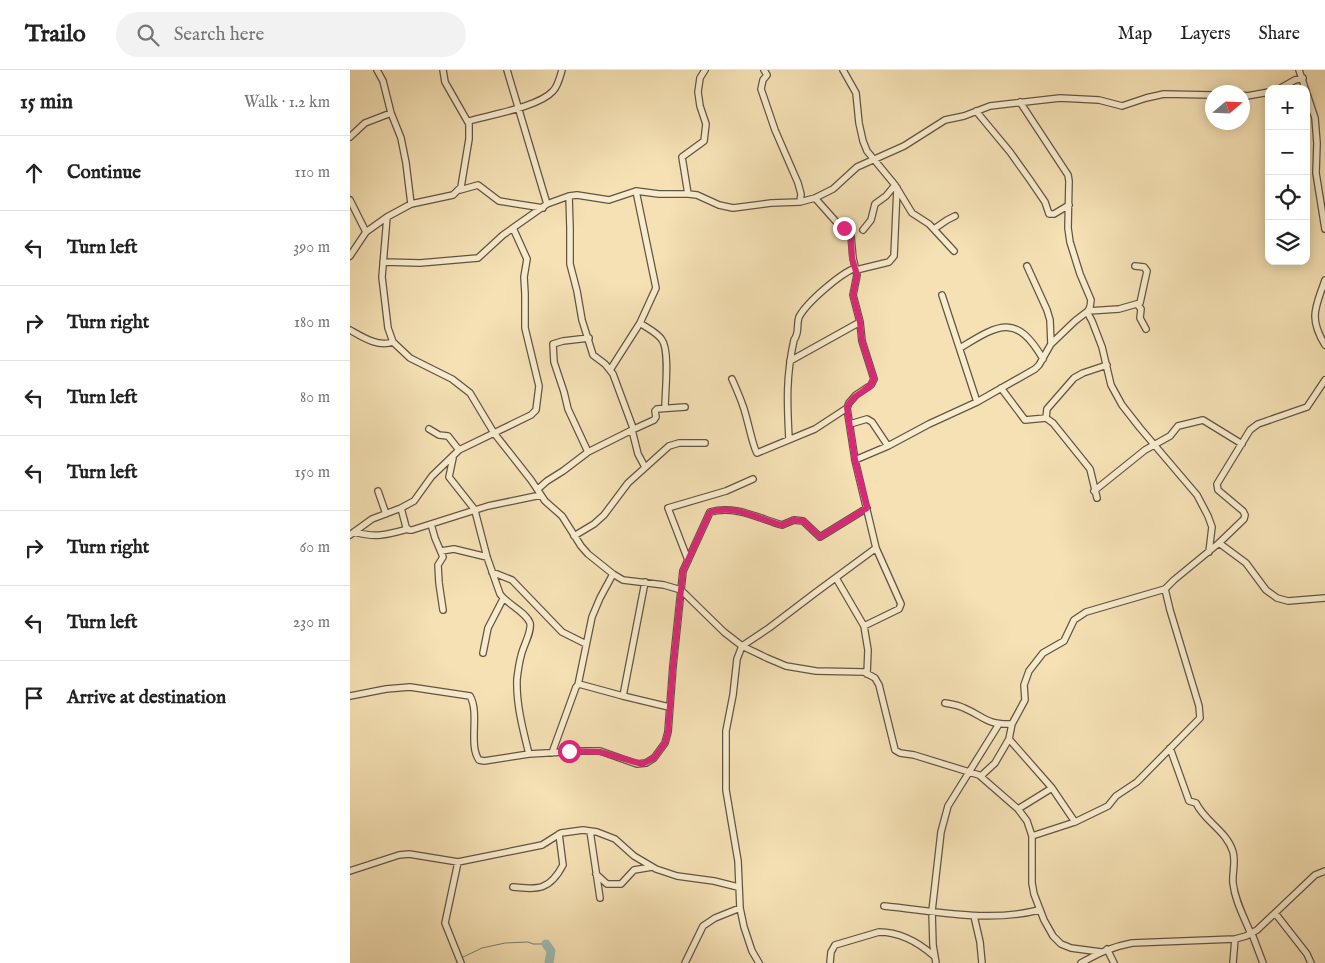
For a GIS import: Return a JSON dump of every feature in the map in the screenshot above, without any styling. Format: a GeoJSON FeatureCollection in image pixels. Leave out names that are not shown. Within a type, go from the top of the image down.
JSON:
{"type":"FeatureCollection","features":[{"type":"Feature","properties":{"kind":"street"},"geometry":{"type":"LineString","coordinates":[[377,70],[385,88],[391,113],[399,132],[411,204]]}},
{"type":"Feature","properties":{"kind":"street"},"geometry":{"type":"LineString","coordinates":[[443,70],[447,86],[469,121],[469,139],[464,177],[460,190]]}},
{"type":"Feature","properties":{"kind":"street"},"geometry":{"type":"LineString","coordinates":[[507,70],[545,206]]}},
{"type":"Feature","properties":{"kind":"street"},"geometry":{"type":"LineString","coordinates":[[469,121],[519,108],[552,93],[559,82],[562,70]]}},
{"type":"Feature","properties":{"kind":"street"},"geometry":{"type":"LineString","coordinates":[[688,194],[682,157],[704,141],[706,124],[698,92],[700,78],[705,70]]}},
{"type":"Feature","properties":{"kind":"street"},"geometry":{"type":"LineString","coordinates":[[764,70],[766,75],[761,84],[761,89],[775,130],[798,183],[801,194],[800,202]]}},
{"type":"Feature","properties":{"kind":"street"},"geometry":{"type":"LineString","coordinates":[[843,70],[856,93],[863,141],[867,151],[896,186],[912,213],[934,229],[954,251]]}},
{"type":"Feature","properties":{"kind":"street"},"geometry":{"type":"LineString","coordinates":[[1299,70],[1315,118],[1317,143],[1316,173],[1325,229]]}},
{"type":"Feature","properties":{"kind":"street"},"geometry":{"type":"LineString","coordinates":[[1287,85],[1303,78]]}},
{"type":"Feature","properties":{"kind":"street"},"geometry":{"type":"LineString","coordinates":[[1250,96],[1265,93]]}},
{"type":"Feature","properties":{"kind":"street"},"geometry":{"type":"LineString","coordinates":[[383,262],[420,263],[478,258],[498,239],[545,206],[569,196],[577,195],[609,200],[636,191],[659,194],[697,194],[719,205],[733,208],[771,203],[800,202],[815,198],[833,189],[857,167],[904,146],[945,120],[964,116],[990,106],[1060,98],[1103,100],[1122,106],[1164,94],[1205,95]]}},
{"type":"Feature","properties":{"kind":"street"},"geometry":{"type":"LineString","coordinates":[[855,460],[888,446],[929,424],[977,402],[1035,369],[1051,344],[1087,312],[1090,307],[1091,300],[1070,242],[1068,228],[1068,174],[1020,102]]}},
{"type":"Feature","properties":{"kind":"street"},"geometry":{"type":"LineString","coordinates":[[976,111],[1010,152],[1030,180],[1045,202],[1049,214],[1052,215],[1069,206]]}},
{"type":"Feature","properties":{"kind":"street"},"geometry":{"type":"LineString","coordinates":[[350,137],[365,123],[391,113]]}},
{"type":"Feature","properties":{"kind":"street"},"geometry":{"type":"LineString","coordinates":[[350,256],[366,232],[387,217],[411,204],[453,195],[460,190],[478,185],[499,201],[545,206]]}},
{"type":"Feature","properties":{"kind":"street"},"geometry":{"type":"LineString","coordinates":[[863,230],[871,220],[875,204],[896,186]]}},
{"type":"Feature","properties":{"kind":"street"},"geometry":{"type":"LineString","coordinates":[[790,439],[787,398],[790,361],[794,340],[798,335],[798,321],[812,301],[846,271],[889,262],[894,256],[896,186]]}},
{"type":"Feature","properties":{"kind":"street"},"geometry":{"type":"LineString","coordinates":[[610,370],[640,323],[654,294],[656,285],[636,191]]}},
{"type":"Feature","properties":{"kind":"street"},"geometry":{"type":"LineString","coordinates":[[569,196],[570,268],[577,291],[582,320],[594,357],[605,364],[610,370],[622,398],[638,454],[645,467]]}},
{"type":"Feature","properties":{"kind":"street"},"geometry":{"type":"LineString","coordinates":[[732,380],[743,405],[756,452],[815,429],[847,408],[856,395],[873,382],[871,368],[862,341],[860,322],[853,295],[857,279],[852,258],[850,233],[839,225],[815,198]]}},
{"type":"Feature","properties":{"kind":"street"},"geometry":{"type":"LineString","coordinates":[[350,200],[366,232]]}},
{"type":"Feature","properties":{"kind":"street"},"geometry":{"type":"LineString","coordinates":[[934,229],[955,216]]}},
{"type":"Feature","properties":{"kind":"street"},"geometry":{"type":"LineString","coordinates":[[387,217],[382,277],[386,317],[394,342],[410,358],[434,369],[461,385],[478,405],[494,433],[545,501],[562,516],[588,554],[613,574],[624,580],[645,582],[681,590],[724,632],[742,646],[786,666],[822,672],[852,670],[874,678],[879,685],[894,748],[897,752],[914,755],[981,776],[1018,809],[1027,821],[1032,836],[1032,883],[1039,910],[1053,936],[1061,944],[1071,948],[1104,950],[1132,944],[1235,939],[1251,934],[1315,876],[1325,871]]}},
{"type":"Feature","properties":{"kind":"street"},"geometry":{"type":"LineString","coordinates":[[352,533],[372,518],[402,508],[414,500],[432,476],[459,450],[534,413],[539,392],[538,378],[526,334],[524,277],[527,259],[513,228]]}},
{"type":"Feature","properties":{"kind":"street"},"geometry":{"type":"LineString","coordinates":[[1027,266],[1047,310],[1050,320],[1051,344]]}},
{"type":"Feature","properties":{"kind":"street"},"geometry":{"type":"LineString","coordinates":[[1087,312],[1138,305],[1143,298],[1147,271],[1144,267],[1135,266]]}},
{"type":"Feature","properties":{"kind":"street"},"geometry":{"type":"LineString","coordinates":[[1325,280],[1315,305],[1314,314],[1318,330],[1325,345]]}},
{"type":"Feature","properties":{"kind":"street"},"geometry":{"type":"LineString","coordinates":[[942,295],[977,402]]}},
{"type":"Feature","properties":{"kind":"street"},"geometry":{"type":"LineString","coordinates":[[1138,305],[1141,309],[1140,318],[1146,329]]}},
{"type":"Feature","properties":{"kind":"street"},"geometry":{"type":"LineString","coordinates":[[1087,312],[1098,334],[1111,385],[1122,405],[1197,496],[1208,516],[1212,527],[1209,552]]}},
{"type":"Feature","properties":{"kind":"street"},"geometry":{"type":"LineString","coordinates":[[790,361],[860,322]]}},
{"type":"Feature","properties":{"kind":"street"},"geometry":{"type":"LineString","coordinates":[[640,323],[657,334],[664,343],[666,359],[665,408]]}},
{"type":"Feature","properties":{"kind":"street"},"geometry":{"type":"LineString","coordinates":[[960,348],[991,331],[1008,326],[1027,336],[1043,359]]}},
{"type":"Feature","properties":{"kind":"street"},"geometry":{"type":"LineString","coordinates":[[350,330],[365,339],[384,345],[394,342]]}},
{"type":"Feature","properties":{"kind":"street"},"geometry":{"type":"LineString","coordinates":[[588,452],[568,410],[552,350],[554,344],[559,341],[589,338]]}},
{"type":"Feature","properties":{"kind":"street"},"geometry":{"type":"LineString","coordinates":[[1046,418],[1047,409],[1074,378],[1107,365]]}},
{"type":"Feature","properties":{"kind":"street"},"geometry":{"type":"LineString","coordinates":[[981,776],[995,763],[1009,739],[1012,724],[1025,700],[1024,685],[1029,671],[1043,654],[1064,641],[1074,620],[1079,616],[1086,612],[1166,589],[1174,580],[1220,543],[1244,519],[1245,515],[1217,487],[1217,484],[1250,430],[1258,424],[1307,407],[1325,380]]}},
{"type":"Feature","properties":{"kind":"street"},"geometry":{"type":"LineString","coordinates":[[1001,388],[1025,420],[1046,418],[1053,423],[1090,469],[1097,498]]}},
{"type":"Feature","properties":{"kind":"street"},"geometry":{"type":"LineString","coordinates":[[352,533],[383,536],[408,529],[412,530],[540,492],[547,481],[588,452],[654,420],[656,409],[685,407]]}},
{"type":"Feature","properties":{"kind":"street"},"geometry":{"type":"LineString","coordinates":[[847,408],[855,460],[876,548],[901,604],[899,609],[864,626]]}},
{"type":"Feature","properties":{"kind":"street"},"geometry":{"type":"LineString","coordinates":[[850,424],[867,419],[872,422],[888,446]]}},
{"type":"Feature","properties":{"kind":"street"},"geometry":{"type":"LineString","coordinates":[[1094,491],[1132,459],[1170,436],[1178,426],[1203,420],[1242,444]]}},
{"type":"Feature","properties":{"kind":"street"},"geometry":{"type":"LineString","coordinates":[[430,429],[439,435],[448,436],[459,450]]}},
{"type":"Feature","properties":{"kind":"street"},"geometry":{"type":"LineString","coordinates":[[574,536],[594,524],[604,515],[628,483],[673,443],[705,443]]}},
{"type":"Feature","properties":{"kind":"street"},"geometry":{"type":"LineString","coordinates":[[453,456],[449,477],[475,510],[487,557],[503,599],[526,616],[529,622],[530,628],[521,654],[517,680],[519,703],[529,754]]}},
{"type":"Feature","properties":{"kind":"street"},"geometry":{"type":"LineString","coordinates":[[688,560],[668,508],[726,491],[753,479]]}},
{"type":"Feature","properties":{"kind":"street"},"geometry":{"type":"LineString","coordinates":[[378,490],[386,514]]}},
{"type":"Feature","properties":{"kind":"street"},"geometry":{"type":"LineString","coordinates":[[402,508],[408,529]]}},
{"type":"Feature","properties":{"kind":"street"},"geometry":{"type":"LineString","coordinates":[[350,696],[386,689],[410,687],[470,696],[475,724],[476,754],[479,760],[484,761],[529,754],[581,751],[600,752],[638,764],[646,763],[654,758],[665,743],[668,732],[683,571],[711,512],[738,511],[782,525],[794,520],[803,521],[820,537],[867,508]]}},
{"type":"Feature","properties":{"kind":"street"},"geometry":{"type":"LineString","coordinates":[[431,524],[434,538],[443,559],[438,565],[443,610]]}},
{"type":"Feature","properties":{"kind":"street"},"geometry":{"type":"LineString","coordinates":[[1220,543],[1246,563],[1266,590],[1277,598],[1288,601],[1325,598]]}},
{"type":"Feature","properties":{"kind":"street"},"geometry":{"type":"LineString","coordinates":[[759,963],[752,951],[740,908],[738,861],[726,790],[726,731],[737,659],[742,646],[876,548]]}},
{"type":"Feature","properties":{"kind":"street"},"geometry":{"type":"LineString","coordinates":[[441,551],[454,550],[487,557]]}},
{"type":"Feature","properties":{"kind":"street"},"geometry":{"type":"LineString","coordinates":[[492,572],[512,580],[562,632],[586,644]]}},
{"type":"Feature","properties":{"kind":"street"},"geometry":{"type":"LineString","coordinates":[[552,752],[578,685],[592,616],[613,574]]}},
{"type":"Feature","properties":{"kind":"street"},"geometry":{"type":"LineString","coordinates":[[836,578],[864,626],[868,650],[867,674]]}},
{"type":"Feature","properties":{"kind":"street"},"geometry":{"type":"LineString","coordinates":[[623,696],[645,582]]}},
{"type":"Feature","properties":{"kind":"street"},"geometry":{"type":"LineString","coordinates":[[1032,836],[1075,822],[1108,806],[1116,796],[1137,782],[1200,718],[1199,706],[1170,610],[1166,589]]}},
{"type":"Feature","properties":{"kind":"street"},"geometry":{"type":"LineString","coordinates":[[483,653],[488,628],[503,599]]}},
{"type":"Feature","properties":{"kind":"street"},"geometry":{"type":"LineString","coordinates":[[578,685],[582,684],[669,707]]}},
{"type":"Feature","properties":{"kind":"street"},"geometry":{"type":"LineString","coordinates":[[945,703],[962,706],[988,722],[1012,724]]}},
{"type":"Feature","properties":{"kind":"street"},"geometry":{"type":"LineString","coordinates":[[936,963],[932,911],[941,832],[948,806],[999,724]]}},
{"type":"Feature","properties":{"kind":"street"},"geometry":{"type":"LineString","coordinates":[[1009,739],[1052,788],[1075,822]]}},
{"type":"Feature","properties":{"kind":"street"},"geometry":{"type":"LineString","coordinates":[[1170,748],[1189,801],[1196,803],[1198,808],[1218,828],[1230,844],[1234,854],[1234,892],[1263,963]]}},
{"type":"Feature","properties":{"kind":"street"},"geometry":{"type":"LineString","coordinates":[[1018,809],[1052,788]]}},
{"type":"Feature","properties":{"kind":"street"},"geometry":{"type":"LineString","coordinates":[[350,871],[399,855],[409,854],[458,862],[542,845],[558,834],[584,830],[604,834],[615,839],[634,856],[652,867],[677,876],[714,881],[738,887]]}},
{"type":"Feature","properties":{"kind":"street"},"geometry":{"type":"LineString","coordinates":[[590,831],[600,898]]}},
{"type":"Feature","properties":{"kind":"street"},"geometry":{"type":"LineString","coordinates":[[513,887],[535,890],[552,880],[563,865],[558,834]]}},
{"type":"Feature","properties":{"kind":"street"},"geometry":{"type":"LineString","coordinates":[[458,862],[445,923],[461,963]]}},
{"type":"Feature","properties":{"kind":"street"},"geometry":{"type":"LineString","coordinates":[[596,874],[608,884],[621,884],[634,870],[652,867]]}},
{"type":"Feature","properties":{"kind":"street"},"geometry":{"type":"LineString","coordinates":[[884,906],[974,916],[1005,916],[1039,910]]}},
{"type":"Feature","properties":{"kind":"street"},"geometry":{"type":"LineString","coordinates":[[685,963],[703,926],[715,918],[740,908]]}},
{"type":"Feature","properties":{"kind":"street"},"geometry":{"type":"LineString","coordinates":[[1275,913],[1312,963]]}},
{"type":"Feature","properties":{"kind":"street"},"geometry":{"type":"LineString","coordinates":[[974,916],[980,942],[982,963]]}},
{"type":"Feature","properties":{"kind":"street"},"geometry":{"type":"LineString","coordinates":[[830,963],[831,952],[835,945],[879,932],[909,938],[934,956]]}},
{"type":"Feature","properties":{"kind":"street"},"geometry":{"type":"LineString","coordinates":[[1233,963],[1235,939]]}},
{"type":"Feature","properties":{"kind":"street"},"geometry":{"type":"LineString","coordinates":[[1081,963],[1104,950]]}},
{"type":"Feature","properties":{"kind":"street"},"geometry":{"type":"LineString","coordinates":[[1104,950],[1114,963]]}},
{"type":"Feature","properties":{"kind":"waterway"},"geometry":{"type":"LineString","coordinates":[[461,958],[482,948],[505,943],[528,942],[546,944]]}},
{"type":"Feature","properties":{"kind":"waterway"},"geometry":{"type":"LineString","coordinates":[[546,944],[551,951],[549,963]]}},
{"type":"Feature","properties":{"kind":"route"},"geometry":{"type":"LineString","coordinates":[[569,751],[600,752],[642,764],[654,758],[665,743],[668,732],[683,571],[710,512],[720,510],[738,511],[782,525],[786,525],[794,520],[803,521],[820,537],[867,508],[855,460],[847,408],[856,395],[872,385],[874,379],[864,350],[860,322],[854,304],[853,289],[857,275],[852,258],[851,236],[848,230],[844,228]]}}]}
